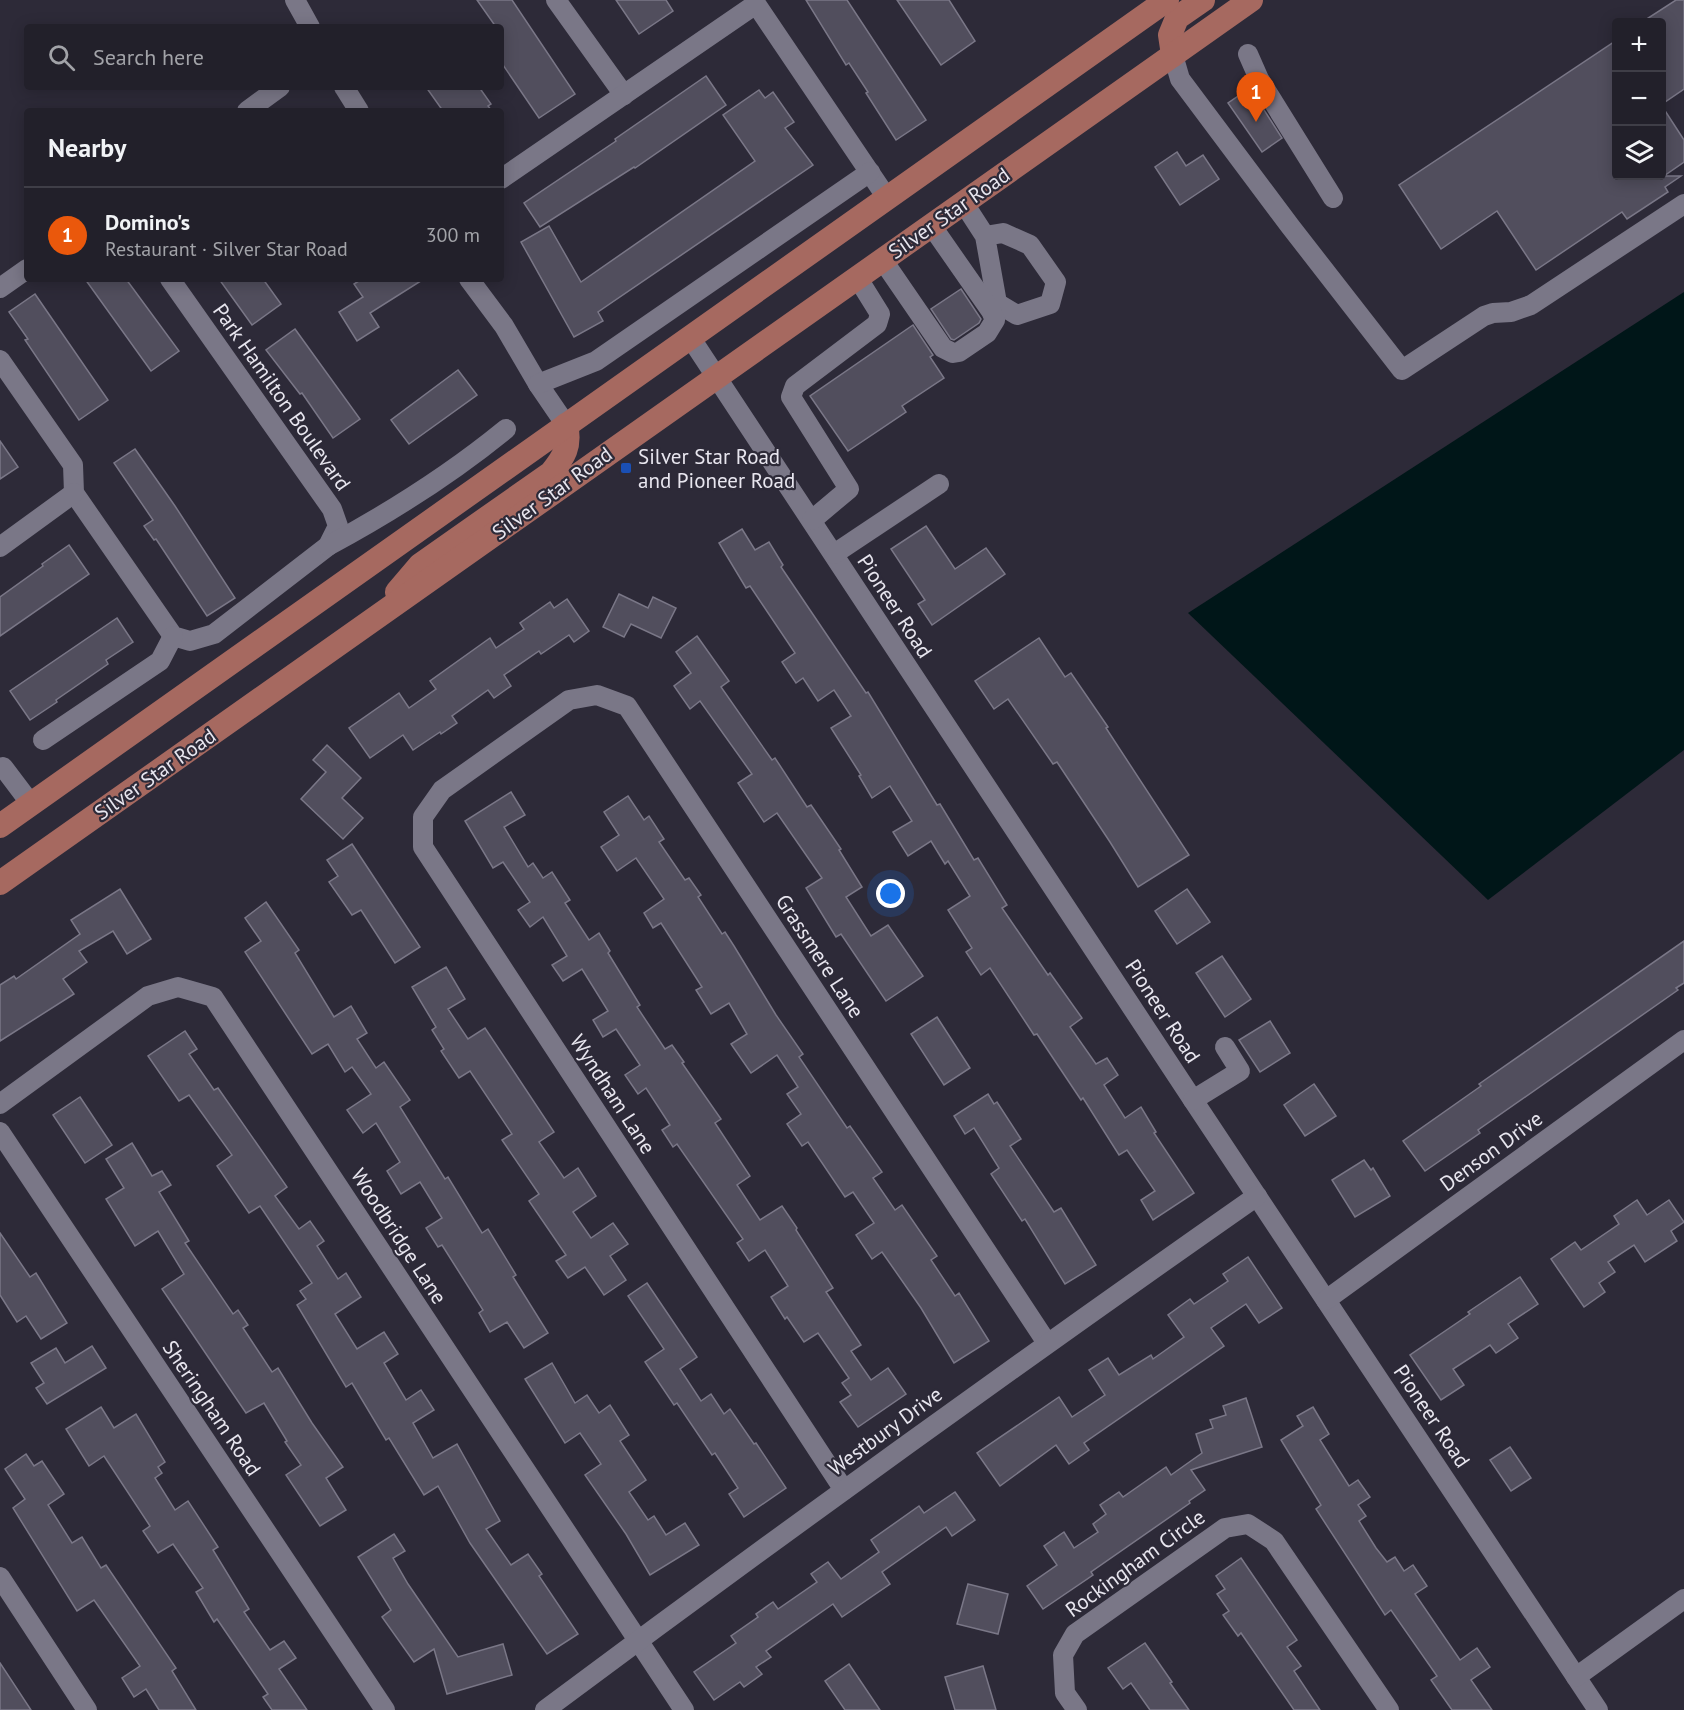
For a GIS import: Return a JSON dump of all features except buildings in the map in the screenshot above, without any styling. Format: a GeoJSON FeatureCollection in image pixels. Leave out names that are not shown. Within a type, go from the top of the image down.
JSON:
{"type":"FeatureCollection","features":[{"type":"Feature","properties":{"kind":"main road"},"geometry":{"type":"LineString","coordinates":[[0,826],[1167,0]]}},
{"type":"Feature","properties":{"kind":"main road"},"geometry":{"type":"LineString","coordinates":[[1173,56],[1170,35],[1177,18],[1203,0]]}},
{"type":"Feature","properties":{"kind":"main road","name":"Silver Star Road"},"geometry":{"type":"LineString","coordinates":[[0,883],[715,376],[1251,0]]}},
{"type":"Feature","properties":{"kind":"main road"},"geometry":{"type":"LineString","coordinates":[[374,619],[420,565],[551,472],[563,458],[568,445],[566,425]]}},
{"type":"Feature","properties":{"kind":"street"},"geometry":{"type":"LineString","coordinates":[[295,0],[308,24]]}},
{"type":"Feature","properties":{"kind":"street"},"geometry":{"type":"LineString","coordinates":[[556,0],[624,95]]}},
{"type":"Feature","properties":{"kind":"street"},"geometry":{"type":"LineString","coordinates":[[504,177],[756,4],[887,198]]}},
{"type":"Feature","properties":{"kind":"street"},"geometry":{"type":"LineString","coordinates":[[1248,54],[1259,79],[1333,198]]}},
{"type":"Feature","properties":{"kind":"street"},"geometry":{"type":"LineString","coordinates":[[1173,56],[1180,79],[1402,370],[1484,316],[1511,312],[1531,305],[1684,204]]}},
{"type":"Feature","properties":{"kind":"street"},"geometry":{"type":"LineString","coordinates":[[251,108],[276,90]]}},
{"type":"Feature","properties":{"kind":"street"},"geometry":{"type":"LineString","coordinates":[[346,90],[357,108]]}},
{"type":"Feature","properties":{"kind":"street"},"geometry":{"type":"LineString","coordinates":[[538,384],[596,361],[870,172]]}},
{"type":"Feature","properties":{"kind":"street"},"geometry":{"type":"LineString","coordinates":[[963,202],[985,236]]}},
{"type":"Feature","properties":{"kind":"street"},"geometry":{"type":"LineString","coordinates":[[882,259],[943,348],[953,353],[959,352],[987,333],[995,320],[991,311],[931,225]]}},
{"type":"Feature","properties":{"kind":"street"},"geometry":{"type":"LineString","coordinates":[[0,288],[24,271]]}},
{"type":"Feature","properties":{"kind":"street"},"geometry":{"type":"LineString","coordinates":[[812,520],[849,489],[791,397],[795,386],[878,324],[880,314],[857,277]]}},
{"type":"Feature","properties":{"kind":"street","name":"Park Hamilton Boulevard"},"geometry":{"type":"LineString","coordinates":[[172,282],[332,509],[338,526],[328,546]]}},
{"type":"Feature","properties":{"kind":"street"},"geometry":{"type":"LineString","coordinates":[[471,282],[504,326],[538,384],[566,425]]}},
{"type":"Feature","properties":{"kind":"street","name":"Pioneer Road"},"geometry":{"type":"LineString","coordinates":[[690,337],[1598,1710]]}},
{"type":"Feature","properties":{"kind":"street"},"geometry":{"type":"LineString","coordinates":[[0,360],[73,465],[74,493],[172,636],[190,641],[214,634],[328,546],[368,525],[438,481],[506,429]]}},
{"type":"Feature","properties":{"kind":"street"},"geometry":{"type":"LineString","coordinates":[[834,554],[939,484]]}},
{"type":"Feature","properties":{"kind":"street"},"geometry":{"type":"LineString","coordinates":[[0,547],[74,493]]}},
{"type":"Feature","properties":{"kind":"street"},"geometry":{"type":"LineString","coordinates":[[43,740],[160,661],[172,636]]}},
{"type":"Feature","properties":{"kind":"street","name":"Grassmere Lane"},"geometry":{"type":"LineString","coordinates":[[509,742],[569,699],[597,695],[627,706],[1047,1343]]}},
{"type":"Feature","properties":{"kind":"street","name":"Wyndham Lane"},"geometry":{"type":"LineString","coordinates":[[509,742],[442,790],[423,817],[423,848],[844,1490]]}},
{"type":"Feature","properties":{"kind":"street"},"geometry":{"type":"LineString","coordinates":[[1,766],[31,804]]}},
{"type":"Feature","properties":{"kind":"street","name":"Woodbridge Lane"},"geometry":{"type":"LineString","coordinates":[[0,1104],[148,996],[178,987],[213,997],[684,1710]]}},
{"type":"Feature","properties":{"kind":"street","name":"Denson Drive"},"geometry":{"type":"LineString","coordinates":[[1326,1300],[1684,1040]]}},
{"type":"Feature","properties":{"kind":"street"},"geometry":{"type":"LineString","coordinates":[[1193,1100],[1240,1071],[1225,1047]]}},
{"type":"Feature","properties":{"kind":"street","name":"Sheringham Road"},"geometry":{"type":"LineString","coordinates":[[0,1132],[385,1710]]}},
{"type":"Feature","properties":{"kind":"street","name":"Westbury Drive"},"geometry":{"type":"LineString","coordinates":[[545,1710],[1047,1343],[1257,1196]]}},
{"type":"Feature","properties":{"kind":"street","name":"Rockingham Circle"},"geometry":{"type":"LineString","coordinates":[[1077,1710],[1065,1694],[1063,1655],[1075,1634],[1225,1528],[1248,1524],[1274,1541],[1389,1710]]}},
{"type":"Feature","properties":{"kind":"street"},"geometry":{"type":"LineString","coordinates":[[0,1577],[87,1710]]}},
{"type":"Feature","properties":{"kind":"street"},"geometry":{"type":"LineString","coordinates":[[1576,1677],[1684,1599]]}},
{"type":"Feature","properties":{"kind":"shaded area"},"geometry":{"type":"Polygon","coordinates":[[[1684,292],[1684,750],[1488,900],[1188,613],[1684,292]]]}},
{"type":"Feature","properties":{"kind":"place","name":"Domino's"},"geometry":{"type":"Point","coordinates":[1256,122]}},
{"type":"Feature","properties":{"kind":"place","name":"Silver Star Road and Pioneer Road"},"geometry":{"type":"Point","coordinates":[626,468]}}]}
